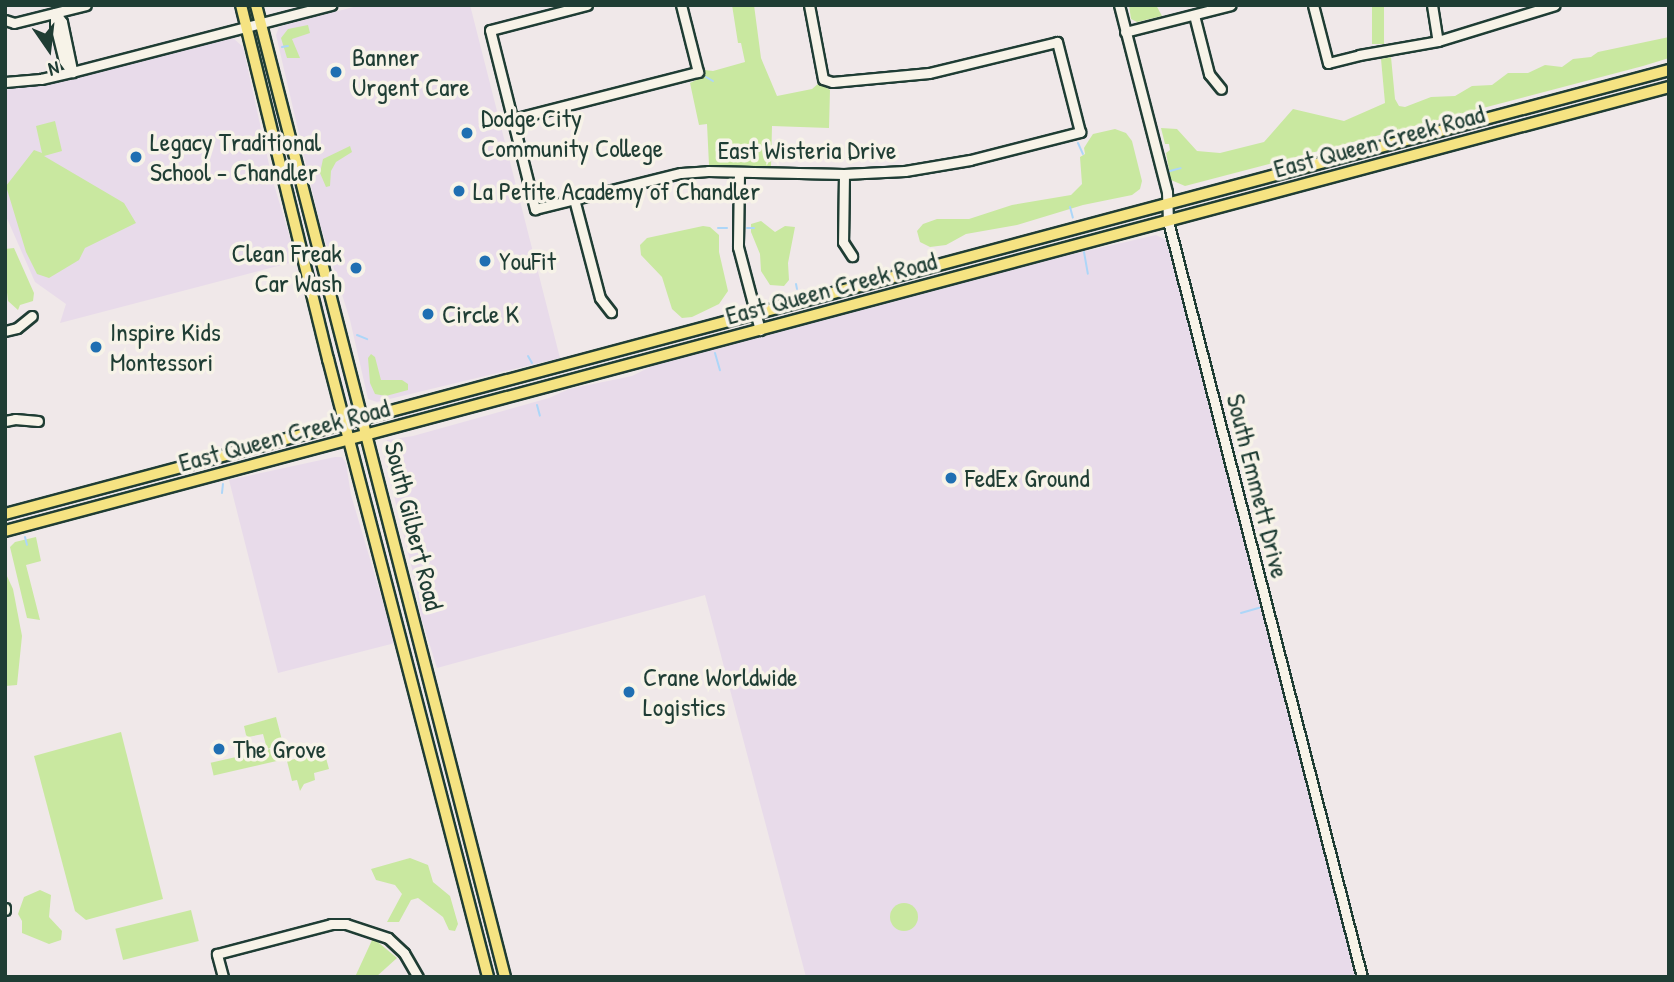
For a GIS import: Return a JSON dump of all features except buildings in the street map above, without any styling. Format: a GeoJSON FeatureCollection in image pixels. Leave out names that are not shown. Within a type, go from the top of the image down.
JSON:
{"type":"FeatureCollection","features":[{"type":"Feature","properties":{"kind":"main road","name":"South Gilbert Road"},"geometry":{"type":"LineString","coordinates":[[241,5],[344,423],[488,977]]}},
{"type":"Feature","properties":{"kind":"main road","name":"South Gilbert Road"},"geometry":{"type":"LineString","coordinates":[[257,5],[505,977]]}},
{"type":"Feature","properties":{"kind":"main road","name":"East Queen Creek Road"},"geometry":{"type":"LineString","coordinates":[[5,531],[368,437],[760,330],[1669,71]]}},
{"type":"Feature","properties":{"kind":"main road","name":"East Queen Creek Road"},"geometry":{"type":"LineString","coordinates":[[5,514],[756,314],[1669,88]]}},
{"type":"Feature","properties":{"kind":"main road"},"geometry":{"type":"LineString","coordinates":[[551,370],[555,386]]}},
{"type":"Feature","properties":{"kind":"main road"},"geometry":{"type":"LineString","coordinates":[[400,634],[416,630]]}},
{"type":"Feature","properties":{"kind":"main road"},"geometry":{"type":"LineString","coordinates":[[450,828],[466,824]]}},
{"type":"Feature","properties":{"kind":"street"},"geometry":{"type":"LineString","coordinates":[[5,20],[14,23],[86,5]]}},
{"type":"Feature","properties":{"kind":"street"},"geometry":{"type":"LineString","coordinates":[[5,82],[41,79],[72,72],[332,5]]}},
{"type":"Feature","properties":{"kind":"street"},"geometry":{"type":"LineString","coordinates":[[587,5],[490,30],[513,119],[698,72],[681,5]]}},
{"type":"Feature","properties":{"kind":"street","name":"East Wisteria Drive"},"geometry":{"type":"LineString","coordinates":[[513,119],[535,209],[681,173],[844,174],[935,167],[1080,131],[1056,42],[929,73],[832,82],[823,79],[809,5]]}},
{"type":"Feature","properties":{"kind":"street","name":"South Emmett Drive"},"geometry":{"type":"LineString","coordinates":[[1119,5],[1168,212],[1362,977]]}},
{"type":"Feature","properties":{"kind":"street"},"geometry":{"type":"LineString","coordinates":[[1125,32],[1231,5]]}},
{"type":"Feature","properties":{"kind":"street"},"geometry":{"type":"LineString","coordinates":[[1313,5],[1328,64],[1359,55],[1438,41],[1555,5]]}},
{"type":"Feature","properties":{"kind":"street"},"geometry":{"type":"LineString","coordinates":[[1432,5],[1438,41]]}},
{"type":"Feature","properties":{"kind":"street"},"geometry":{"type":"LineString","coordinates":[[55,13],[62,22],[72,72]]}},
{"type":"Feature","properties":{"kind":"street"},"geometry":{"type":"LineString","coordinates":[[1194,15],[1209,74],[1221,89]]}},
{"type":"Feature","properties":{"kind":"street"},"geometry":{"type":"LineString","coordinates":[[739,172],[737,234],[760,330]]}},
{"type":"Feature","properties":{"kind":"street"},"geometry":{"type":"LineString","coordinates":[[844,174],[843,242],[852,256]]}},
{"type":"Feature","properties":{"kind":"street"},"geometry":{"type":"LineString","coordinates":[[574,199],[600,298],[611,312]]}},
{"type":"Feature","properties":{"kind":"street"},"geometry":{"type":"LineString","coordinates":[[5,331],[18,328],[32,316]]}},
{"type":"Feature","properties":{"kind":"street"},"geometry":{"type":"LineString","coordinates":[[5,421],[38,421]]}},
{"type":"Feature","properties":{"kind":"street"},"geometry":{"type":"LineString","coordinates":[[223,977],[217,954],[331,924],[363,927],[396,944],[418,977]]}},
{"type":"Feature","properties":{"kind":"shaded area"},"geometry":{"type":"Polygon","coordinates":[[[361,5],[470,5],[560,358],[377,402],[368,399],[350,320],[320,224],[276,35],[279,27],[361,5]]]}},
{"type":"Feature","properties":{"kind":"shaded area","name":"Legacy Traditional School - Chandler"},"geometry":{"type":"Polygon","coordinates":[[[233,38],[243,47],[272,178],[297,261],[60,323],[66,304],[35,282],[5,214],[5,89],[50,84],[233,38]]]}},
{"type":"Feature","properties":{"kind":"shaded area"},"geometry":{"type":"Polygon","coordinates":[[[1156,235],[1168,241],[1266,623],[1271,625],[1362,977],[806,977],[705,595],[437,668],[421,617],[415,581],[383,451],[387,440],[413,436],[549,398],[569,389],[632,376],[652,366],[1056,258],[1156,235]]]}},
{"type":"Feature","properties":{"kind":"shaded area"},"geometry":{"type":"Polygon","coordinates":[[[342,457],[346,463],[351,495],[395,643],[278,673],[229,480],[342,457]]]}},
{"type":"Feature","properties":{"kind":"green space"},"geometry":{"type":"Polygon","coordinates":[[[732,5],[754,5],[761,58],[777,96],[812,89],[819,83],[830,90],[829,128],[772,126],[771,167],[709,165],[707,124],[699,125],[690,83],[702,77],[704,70],[713,71],[745,62],[741,43],[738,43],[732,5]]]}},
{"type":"Feature","properties":{"kind":"green space"},"geometry":{"type":"Polygon","coordinates":[[[1129,5],[1156,5],[1162,16],[1137,22],[1131,19],[1129,5]]]}},
{"type":"Feature","properties":{"kind":"green space"},"geometry":{"type":"Polygon","coordinates":[[[1372,5],[1384,5],[1384,44],[1372,44],[1372,5]]]}},
{"type":"Feature","properties":{"kind":"green space"},"geometry":{"type":"Polygon","coordinates":[[[308,25],[310,33],[292,39],[300,58],[287,58],[281,38],[288,29],[308,25]]]}},
{"type":"Feature","properties":{"kind":"green space"},"geometry":{"type":"Polygon","coordinates":[[[1669,37],[1669,58],[1643,66],[1185,186],[1171,180],[1166,153],[1170,150],[1169,144],[1165,144],[1161,128],[1177,129],[1197,151],[1220,153],[1264,142],[1293,109],[1344,121],[1385,103],[1381,59],[1391,57],[1395,99],[1399,106],[1405,107],[1431,97],[1455,96],[1472,86],[1492,85],[1508,73],[1528,73],[1545,65],[1562,67],[1573,59],[1669,37]]]}},
{"type":"Feature","properties":{"kind":"green space"},"geometry":{"type":"Polygon","coordinates":[[[55,121],[62,151],[44,156],[124,203],[136,223],[85,248],[79,260],[49,278],[37,274],[26,252],[6,186],[34,150],[42,153],[36,126],[55,121]]]}},
{"type":"Feature","properties":{"kind":"green space"},"geometry":{"type":"Polygon","coordinates":[[[1115,129],[1126,133],[1132,141],[1142,181],[1140,189],[1132,195],[1083,205],[1017,225],[966,234],[946,245],[930,247],[920,242],[917,231],[923,224],[937,219],[969,219],[1012,205],[1071,195],[1082,184],[1080,157],[1085,154],[1084,148],[1093,134],[1115,129]]]}},
{"type":"Feature","properties":{"kind":"green space"},"geometry":{"type":"Polygon","coordinates":[[[350,146],[352,152],[336,162],[331,171],[330,186],[326,187],[320,173],[323,159],[350,146]]]}},
{"type":"Feature","properties":{"kind":"green space"},"geometry":{"type":"Polygon","coordinates":[[[761,221],[775,232],[785,226],[795,227],[788,263],[789,280],[784,286],[770,285],[761,271],[760,254],[751,232],[751,224],[761,221]]]}},
{"type":"Feature","properties":{"kind":"green space"},"geometry":{"type":"Polygon","coordinates":[[[703,226],[710,227],[719,235],[719,252],[728,291],[719,304],[692,317],[682,318],[672,309],[662,277],[641,255],[640,245],[647,238],[703,226]]]}},
{"type":"Feature","properties":{"kind":"green space"},"geometry":{"type":"Polygon","coordinates":[[[14,248],[34,293],[33,301],[20,305],[18,310],[8,301],[5,275],[5,249],[14,248]]]}},
{"type":"Feature","properties":{"kind":"green space"},"geometry":{"type":"Polygon","coordinates":[[[371,354],[375,357],[381,380],[402,380],[408,384],[408,390],[386,396],[375,394],[370,383],[368,358],[371,354]]]}},
{"type":"Feature","properties":{"kind":"green space"},"geometry":{"type":"Polygon","coordinates":[[[36,537],[41,561],[26,565],[40,620],[27,618],[10,547],[15,542],[36,537]]]}},
{"type":"Feature","properties":{"kind":"green space"},"geometry":{"type":"Polygon","coordinates":[[[5,572],[13,589],[22,636],[17,685],[5,686],[5,572]]]}},
{"type":"Feature","properties":{"kind":"green space"},"geometry":{"type":"Polygon","coordinates":[[[276,717],[283,744],[267,749],[263,734],[248,737],[246,735],[244,726],[276,717]]]}},
{"type":"Feature","properties":{"kind":"green space"},"geometry":{"type":"Polygon","coordinates":[[[121,732],[163,899],[86,920],[75,911],[34,756],[121,732]]]}},
{"type":"Feature","properties":{"kind":"green space"},"geometry":{"type":"Polygon","coordinates":[[[323,747],[329,769],[314,773],[315,780],[304,784],[300,791],[297,780],[292,781],[287,761],[310,755],[310,750],[323,747]]]}},
{"type":"Feature","properties":{"kind":"green space"},"geometry":{"type":"Polygon","coordinates":[[[275,748],[278,761],[214,776],[211,763],[275,748]]]}},
{"type":"Feature","properties":{"kind":"green space"},"geometry":{"type":"Polygon","coordinates":[[[410,858],[428,865],[433,882],[450,896],[458,924],[455,931],[449,930],[443,917],[418,898],[411,900],[399,922],[387,922],[402,894],[395,885],[376,880],[371,869],[410,858]]]}},
{"type":"Feature","properties":{"kind":"green space"},"geometry":{"type":"Polygon","coordinates":[[[40,890],[51,895],[49,917],[62,931],[61,940],[49,944],[22,933],[22,921],[18,914],[24,897],[40,890]]]}},
{"type":"Feature","properties":{"kind":"green space"},"geometry":{"type":"Polygon","coordinates":[[[904,903],[914,907],[918,917],[914,927],[904,931],[894,927],[890,917],[894,907],[904,903]]]}},
{"type":"Feature","properties":{"kind":"green space"},"geometry":{"type":"Polygon","coordinates":[[[191,910],[199,941],[123,960],[115,929],[191,910]]]}},
{"type":"Feature","properties":{"kind":"green space"},"geometry":{"type":"Polygon","coordinates":[[[373,938],[397,958],[376,977],[355,977],[373,938]]]}},
{"type":"Feature","properties":{"kind":"waterway"},"geometry":{"type":"LineString","coordinates":[[282,47],[288,46]]}},
{"type":"Feature","properties":{"kind":"waterway"},"geometry":{"type":"LineString","coordinates":[[706,77],[713,81]]}},
{"type":"Feature","properties":{"kind":"waterway"},"geometry":{"type":"LineString","coordinates":[[1078,143],[1083,154]]}},
{"type":"Feature","properties":{"kind":"waterway"},"geometry":{"type":"LineString","coordinates":[[1170,171],[1181,168]]}},
{"type":"Feature","properties":{"kind":"waterway"},"geometry":{"type":"LineString","coordinates":[[1070,207],[1073,218]]}},
{"type":"Feature","properties":{"kind":"waterway"},"geometry":{"type":"LineString","coordinates":[[718,228],[727,228]]}},
{"type":"Feature","properties":{"kind":"waterway"},"geometry":{"type":"LineString","coordinates":[[747,228],[754,228]]}},
{"type":"Feature","properties":{"kind":"waterway"},"geometry":{"type":"LineString","coordinates":[[1084,252],[1088,274]]}},
{"type":"Feature","properties":{"kind":"waterway"},"geometry":{"type":"LineString","coordinates":[[796,284],[797,289]]}},
{"type":"Feature","properties":{"kind":"waterway"},"geometry":{"type":"LineString","coordinates":[[357,335],[367,339]]}},
{"type":"Feature","properties":{"kind":"waterway"},"geometry":{"type":"LineString","coordinates":[[715,353],[720,370]]}},
{"type":"Feature","properties":{"kind":"waterway"},"geometry":{"type":"LineString","coordinates":[[528,356],[532,363]]}},
{"type":"Feature","properties":{"kind":"waterway"},"geometry":{"type":"LineString","coordinates":[[537,405],[540,416]]}},
{"type":"Feature","properties":{"kind":"waterway"},"geometry":{"type":"LineString","coordinates":[[222,493],[223,484]]}},
{"type":"Feature","properties":{"kind":"waterway"},"geometry":{"type":"LineString","coordinates":[[25,537],[27,545]]}},
{"type":"Feature","properties":{"kind":"waterway"},"geometry":{"type":"LineString","coordinates":[[1241,613],[1259,608]]}},
{"type":"Feature","properties":{"kind":"place","name":"Banner Urgent Care"},"geometry":{"type":"Point","coordinates":[336,72]}},
{"type":"Feature","properties":{"kind":"place","name":"Dodge City Community College"},"geometry":{"type":"Point","coordinates":[467,133]}},
{"type":"Feature","properties":{"kind":"place","name":"Legacy Traditional School - Chandler"},"geometry":{"type":"Point","coordinates":[136,157]}},
{"type":"Feature","properties":{"kind":"place","name":"La Petite Academy of Chandler"},"geometry":{"type":"Point","coordinates":[459,191]}},
{"type":"Feature","properties":{"kind":"place","name":"YouFit"},"geometry":{"type":"Point","coordinates":[485,261]}},
{"type":"Feature","properties":{"kind":"place","name":"Clean Freak Car Wash"},"geometry":{"type":"Point","coordinates":[356,268]}},
{"type":"Feature","properties":{"kind":"place","name":"Circle K"},"geometry":{"type":"Point","coordinates":[428,314]}},
{"type":"Feature","properties":{"kind":"place","name":"Inspire Kids Montessori"},"geometry":{"type":"Point","coordinates":[96,347]}},
{"type":"Feature","properties":{"kind":"place","name":"FedEx Ground"},"geometry":{"type":"Point","coordinates":[951,478]}},
{"type":"Feature","properties":{"kind":"place","name":"Crane Worldwide Logistics"},"geometry":{"type":"Point","coordinates":[629,692]}},
{"type":"Feature","properties":{"kind":"place","name":"The Grove"},"geometry":{"type":"Point","coordinates":[219,749]}}]}
